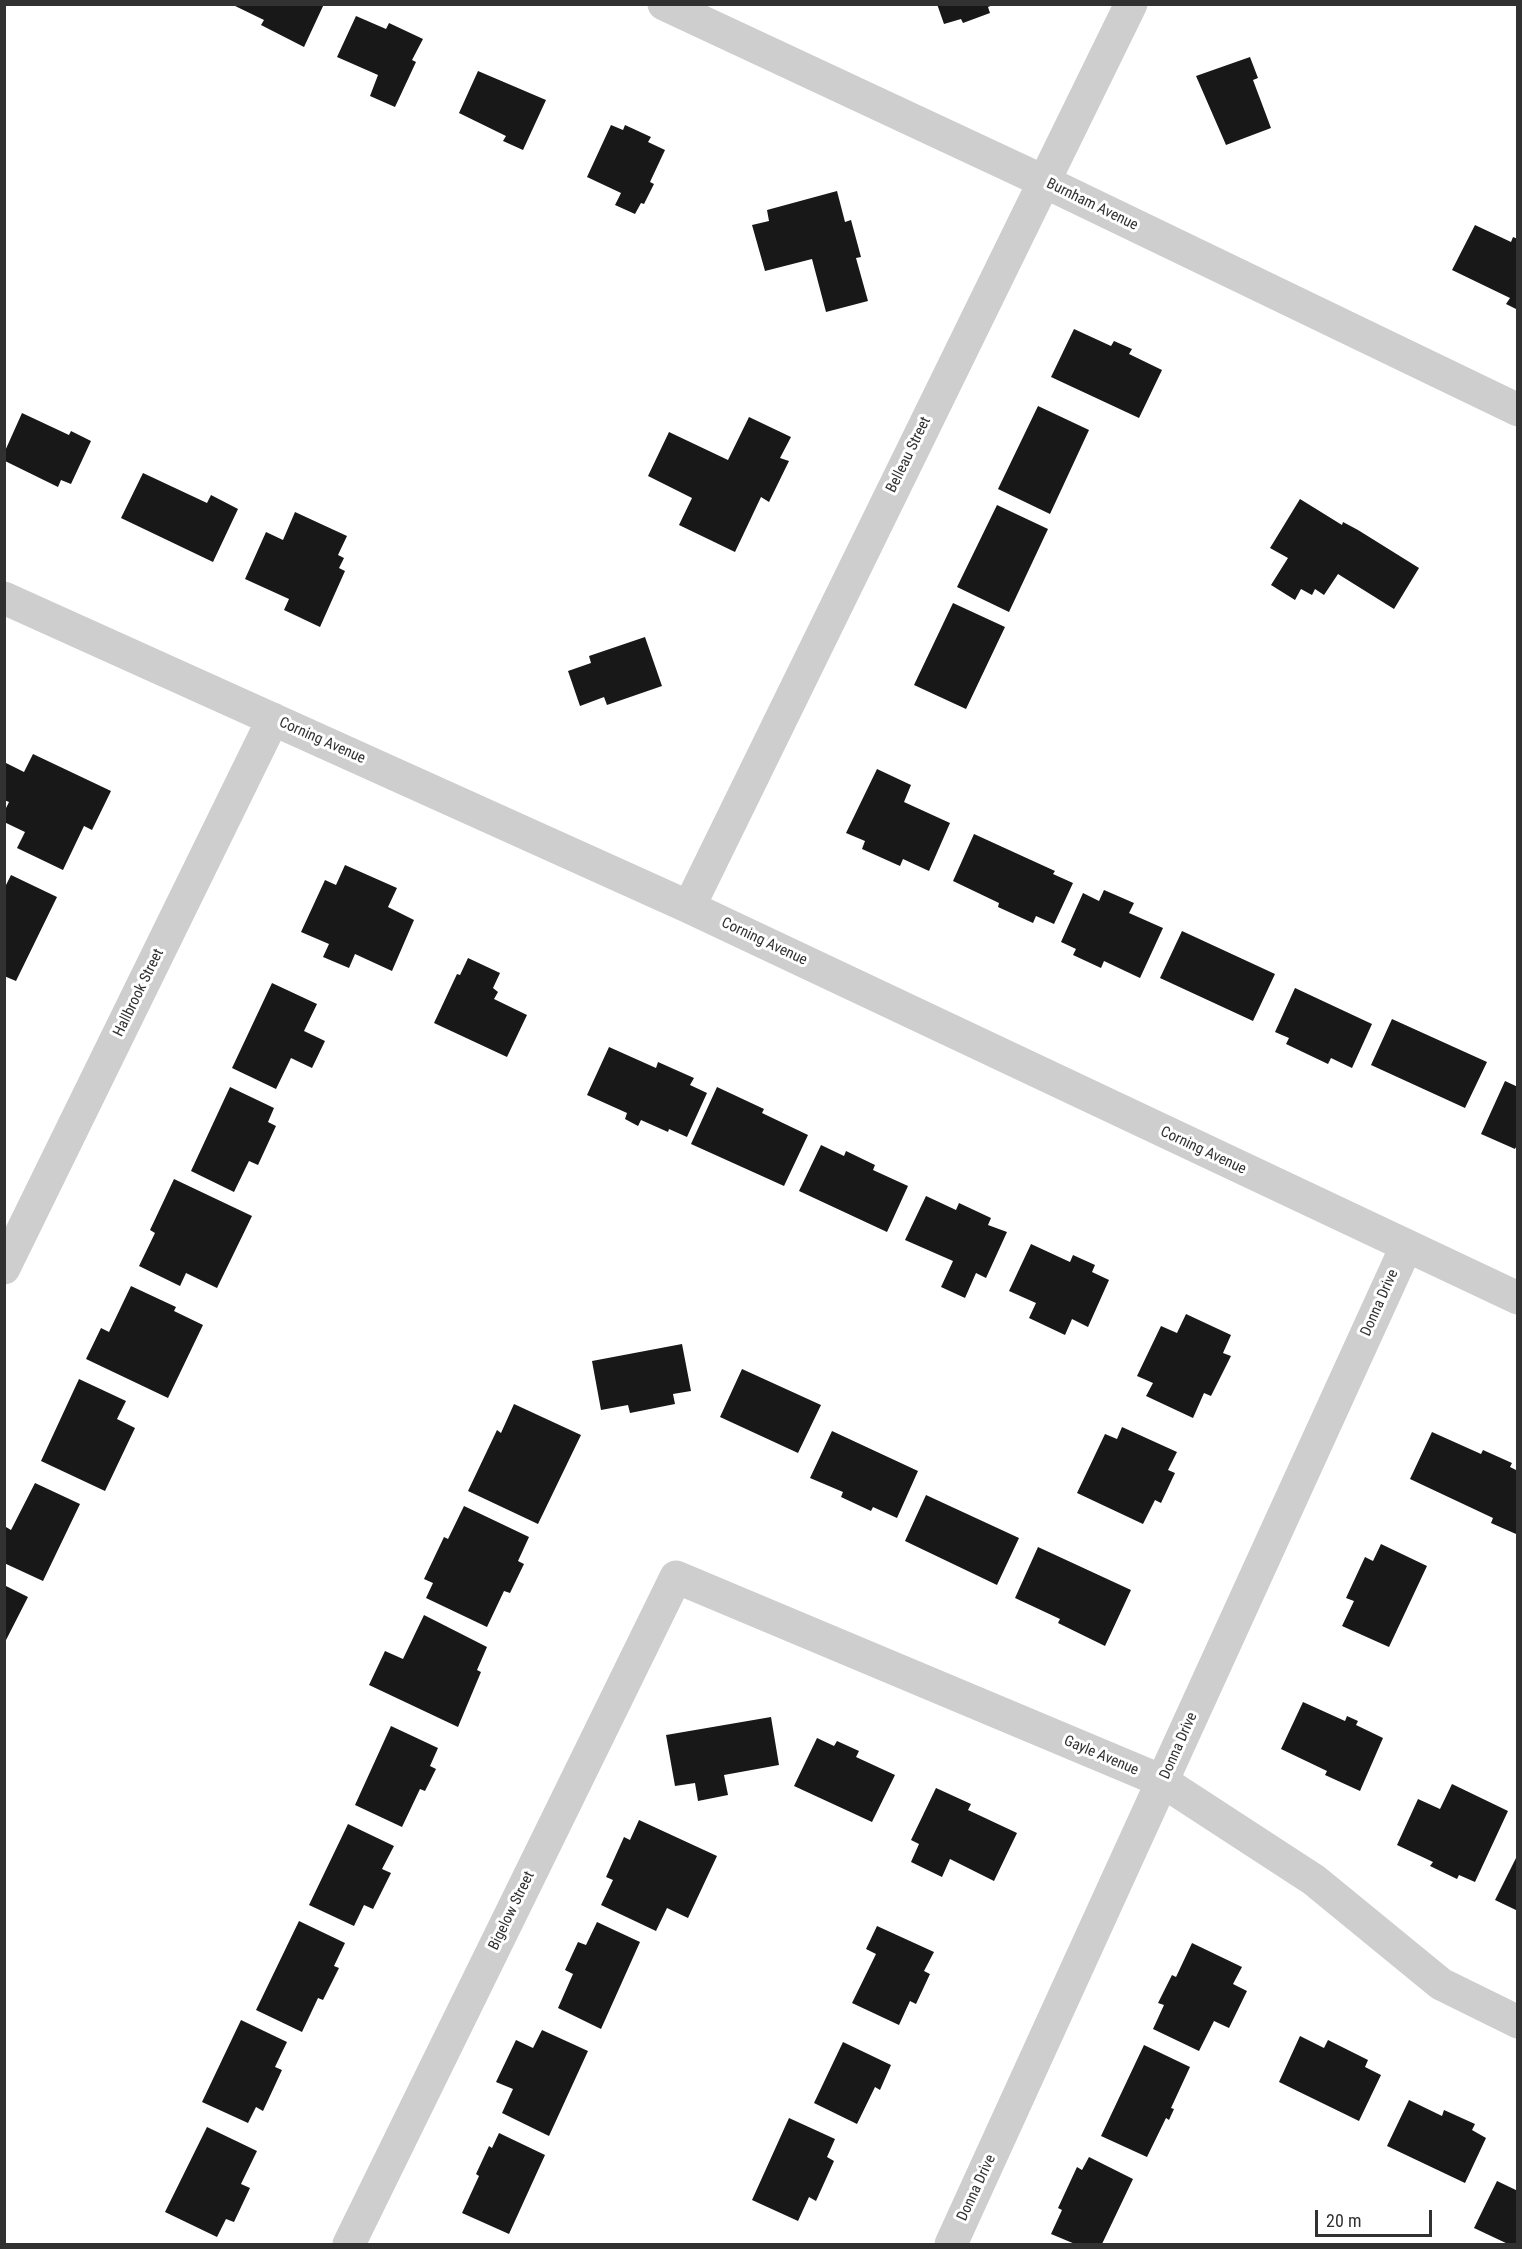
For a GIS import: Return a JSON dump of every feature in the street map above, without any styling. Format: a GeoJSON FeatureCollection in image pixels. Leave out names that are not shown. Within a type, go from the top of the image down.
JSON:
{"type":"FeatureCollection","features":[{"type":"Feature","properties":{"kind":"street","name":"Burnham Avenue"},"geometry":{"type":"LineString","coordinates":[[663,4],[1043,181],[1518,410]]}},
{"type":"Feature","properties":{"kind":"street","name":"Belleau Street"},"geometry":{"type":"LineString","coordinates":[[689,907],[1131,4]]}},
{"type":"Feature","properties":{"kind":"street","name":"Corning Avenue"},"geometry":{"type":"LineString","coordinates":[[4,598],[689,907],[1518,1298]]}},
{"type":"Feature","properties":{"kind":"street","name":"Hallbrook Street"},"geometry":{"type":"LineString","coordinates":[[4,1268],[273,719]]}},
{"type":"Feature","properties":{"kind":"street","name":"Donna Drive"},"geometry":{"type":"LineString","coordinates":[[951,2244],[1406,1247]]}},
{"type":"Feature","properties":{"kind":"street","name":"Gayle Avenue"},"geometry":{"type":"LineString","coordinates":[[676,1577],[1162,1781],[1314,1880],[1441,1984],[1518,2022]]}},
{"type":"Feature","properties":{"kind":"street","name":"Bigelow Street"},"geometry":{"type":"LineString","coordinates":[[349,2244],[676,1577]]}},
{"type":"Feature","properties":{"kind":"building"},"geometry":{"type":"Polygon","coordinates":[[[231,4],[324,4],[304,47],[261,25],[264,20],[231,4]]]}},
{"type":"Feature","properties":{"kind":"building"},"geometry":{"type":"Polygon","coordinates":[[[937,4],[993,5],[988,7],[990,13],[963,23],[961,19],[944,24],[937,4]]]}},
{"type":"Feature","properties":{"kind":"building"},"geometry":{"type":"Polygon","coordinates":[[[356,16],[386,29],[389,23],[423,39],[412,60],[416,62],[395,107],[370,96],[378,75],[337,57],[356,16]]]}},
{"type":"Feature","properties":{"kind":"building"},"geometry":{"type":"Polygon","coordinates":[[[1250,57],[1258,78],[1253,80],[1271,128],[1226,145],[1196,76],[1250,57]]]}},
{"type":"Feature","properties":{"kind":"building"},"geometry":{"type":"Polygon","coordinates":[[[478,71],[546,100],[523,150],[503,141],[506,136],[459,113],[478,71]]]}},
{"type":"Feature","properties":{"kind":"building"},"geometry":{"type":"Polygon","coordinates":[[[611,125],[623,130],[625,125],[651,137],[648,142],[665,150],[650,182],[654,184],[644,204],[641,203],[635,214],[615,205],[621,193],[587,177],[611,125]]]}},
{"type":"Feature","properties":{"kind":"building"},"geometry":{"type":"Polygon","coordinates":[[[837,191],[845,222],[851,220],[861,257],[856,258],[868,301],[826,312],[812,259],[765,271],[752,225],[769,221],[767,210],[837,191]]]}},
{"type":"Feature","properties":{"kind":"building"},"geometry":{"type":"Polygon","coordinates":[[[1475,225],[1511,242],[1513,237],[1518,239],[1518,310],[1506,304],[1510,298],[1452,270],[1475,225]]]}},
{"type":"Feature","properties":{"kind":"building"},"geometry":{"type":"Polygon","coordinates":[[[1074,329],[1111,346],[1114,341],[1132,349],[1129,354],[1162,370],[1139,418],[1051,377],[1074,329]]]}},
{"type":"Feature","properties":{"kind":"building"},"geometry":{"type":"Polygon","coordinates":[[[1038,406],[1089,430],[1050,514],[998,489],[1038,406]]]}},
{"type":"Feature","properties":{"kind":"building"},"geometry":{"type":"Polygon","coordinates":[[[22,413],[69,435],[71,431],[91,441],[71,484],[61,480],[58,487],[5,461],[5,451],[22,413]]]}},
{"type":"Feature","properties":{"kind":"building"},"geometry":{"type":"Polygon","coordinates":[[[749,417],[791,437],[780,458],[789,461],[769,502],[761,497],[735,552],[679,525],[692,498],[648,476],[669,432],[728,460],[749,417]]]}},
{"type":"Feature","properties":{"kind":"building"},"geometry":{"type":"Polygon","coordinates":[[[143,473],[207,503],[211,495],[238,509],[213,562],[121,518],[143,473]]]}},
{"type":"Feature","properties":{"kind":"building"},"geometry":{"type":"Polygon","coordinates":[[[1300,499],[1342,525],[1343,522],[1358,530],[1419,568],[1394,609],[1338,574],[1324,595],[1315,589],[1312,595],[1301,589],[1295,600],[1271,585],[1288,558],[1270,548],[1300,499]]]}},
{"type":"Feature","properties":{"kind":"building"},"geometry":{"type":"Polygon","coordinates":[[[997,505],[1048,529],[1009,612],[957,587],[997,505]]]}},
{"type":"Feature","properties":{"kind":"building"},"geometry":{"type":"Polygon","coordinates":[[[295,512],[347,536],[338,555],[344,558],[339,568],[345,571],[320,627],[284,610],[289,599],[245,579],[266,532],[283,540],[295,512]]]}},
{"type":"Feature","properties":{"kind":"building"},"geometry":{"type":"Polygon","coordinates":[[[953,603],[1005,627],[966,709],[914,685],[953,603]]]}},
{"type":"Feature","properties":{"kind":"building"},"geometry":{"type":"Polygon","coordinates":[[[645,637],[662,686],[607,705],[604,697],[580,706],[568,671],[591,663],[589,656],[645,637]]]}},
{"type":"Feature","properties":{"kind":"building"},"geometry":{"type":"Polygon","coordinates":[[[33,754],[111,791],[92,830],[84,826],[63,870],[17,848],[25,832],[4,822],[4,812],[9,802],[4,800],[4,762],[24,772],[33,754]]]}},
{"type":"Feature","properties":{"kind":"building"},"geometry":{"type":"Polygon","coordinates":[[[877,769],[911,785],[904,802],[950,823],[929,871],[903,859],[900,866],[862,849],[865,841],[846,833],[877,769]]]}},
{"type":"Feature","properties":{"kind":"building"},"geometry":{"type":"Polygon","coordinates":[[[974,834],[1055,871],[1053,874],[1073,883],[1054,924],[1036,916],[1033,923],[998,907],[999,903],[953,881],[974,834]]]}},
{"type":"Feature","properties":{"kind":"building"},"geometry":{"type":"Polygon","coordinates":[[[345,865],[397,888],[388,907],[414,920],[392,971],[355,954],[349,968],[323,957],[329,944],[301,932],[325,880],[336,885],[345,865]]]}},
{"type":"Feature","properties":{"kind":"building"},"geometry":{"type":"Polygon","coordinates":[[[11,875],[57,897],[16,981],[4,976],[4,889],[11,875]]]}},
{"type":"Feature","properties":{"kind":"building"},"geometry":{"type":"Polygon","coordinates":[[[1104,890],[1134,903],[1129,913],[1163,928],[1140,978],[1104,961],[1101,968],[1073,955],[1076,949],[1061,942],[1083,893],[1099,901],[1104,890]]]}},
{"type":"Feature","properties":{"kind":"building"},"geometry":{"type":"Polygon","coordinates":[[[1182,931],[1275,974],[1253,1021],[1160,978],[1182,931]]]}},
{"type":"Feature","properties":{"kind":"building"},"geometry":{"type":"Polygon","coordinates":[[[468,958],[500,973],[493,988],[498,992],[494,999],[527,1015],[507,1057],[434,1023],[457,974],[460,975],[468,958]]]}},
{"type":"Feature","properties":{"kind":"building"},"geometry":{"type":"Polygon","coordinates":[[[272,983],[317,1004],[304,1031],[325,1041],[312,1068],[291,1058],[276,1089],[232,1068],[272,983]]]}},
{"type":"Feature","properties":{"kind":"building"},"geometry":{"type":"Polygon","coordinates":[[[1295,988],[1372,1024],[1352,1068],[1331,1058],[1328,1064],[1286,1044],[1289,1038],[1275,1032],[1295,988]]]}},
{"type":"Feature","properties":{"kind":"building"},"geometry":{"type":"Polygon","coordinates":[[[1392,1019],[1487,1062],[1465,1108],[1371,1065],[1392,1019]]]}},
{"type":"Feature","properties":{"kind":"building"},"geometry":{"type":"Polygon","coordinates":[[[609,1047],[656,1068],[658,1062],[694,1078],[690,1085],[707,1093],[687,1137],[669,1129],[668,1132],[641,1120],[638,1126],[625,1119],[627,1113],[587,1095],[609,1047]]]}},
{"type":"Feature","properties":{"kind":"building"},"geometry":{"type":"Polygon","coordinates":[[[1505,1081],[1518,1087],[1518,1143],[1515,1149],[1481,1134],[1505,1081]]]}},
{"type":"Feature","properties":{"kind":"building"},"geometry":{"type":"Polygon","coordinates":[[[230,1087],[274,1108],[268,1122],[276,1126],[258,1165],[249,1161],[234,1192],[191,1171],[230,1087]]]}},
{"type":"Feature","properties":{"kind":"building"},"geometry":{"type":"Polygon","coordinates":[[[717,1087],[764,1109],[762,1113],[808,1135],[784,1186],[691,1144],[717,1087]]]}},
{"type":"Feature","properties":{"kind":"building"},"geometry":{"type":"Polygon","coordinates":[[[821,1145],[844,1156],[846,1151],[875,1165],[873,1170],[908,1186],[887,1232],[799,1191],[821,1145]]]}},
{"type":"Feature","properties":{"kind":"building"},"geometry":{"type":"Polygon","coordinates":[[[174,1179],[252,1216],[217,1288],[186,1273],[180,1286],[139,1266],[155,1233],[150,1230],[174,1179]]]}},
{"type":"Feature","properties":{"kind":"building"},"geometry":{"type":"Polygon","coordinates":[[[926,1196],[956,1210],[959,1203],[991,1218],[988,1225],[1007,1232],[986,1278],[976,1273],[965,1298],[941,1287],[953,1261],[905,1240],[926,1196]]]}},
{"type":"Feature","properties":{"kind":"building"},"geometry":{"type":"Polygon","coordinates":[[[1031,1244],[1070,1262],[1073,1255],[1095,1265],[1092,1272],[1109,1280],[1088,1327],[1072,1319],[1065,1335],[1029,1318],[1036,1303],[1009,1291],[1031,1244]]]}},
{"type":"Feature","properties":{"kind":"building"},"geometry":{"type":"Polygon","coordinates":[[[131,1286],[176,1307],[174,1311],[203,1325],[168,1398],[86,1359],[101,1328],[109,1332],[131,1286]]]}},
{"type":"Feature","properties":{"kind":"building"},"geometry":{"type":"Polygon","coordinates":[[[1186,1314],[1231,1335],[1223,1353],[1231,1356],[1211,1396],[1204,1393],[1193,1418],[1146,1396],[1153,1383],[1137,1376],[1161,1326],[1177,1333],[1186,1314]]]}},
{"type":"Feature","properties":{"kind":"building"},"geometry":{"type":"Polygon","coordinates":[[[682,1344],[691,1391],[673,1394],[675,1404],[630,1413],[628,1405],[601,1410],[592,1361],[682,1344]]]}},
{"type":"Feature","properties":{"kind":"building"},"geometry":{"type":"Polygon","coordinates":[[[742,1369],[821,1405],[798,1453],[720,1417],[742,1369]]]}},
{"type":"Feature","properties":{"kind":"building"},"geometry":{"type":"Polygon","coordinates":[[[79,1379],[126,1401],[117,1419],[135,1428],[105,1491],[41,1461],[79,1379]]]}},
{"type":"Feature","properties":{"kind":"building"},"geometry":{"type":"Polygon","coordinates":[[[514,1404],[581,1435],[538,1524],[468,1491],[497,1430],[501,1433],[514,1404]]]}},
{"type":"Feature","properties":{"kind":"building"},"geometry":{"type":"Polygon","coordinates":[[[1122,1427],[1177,1452],[1168,1470],[1175,1473],[1161,1503],[1155,1500],[1143,1524],[1077,1493],[1105,1434],[1117,1439],[1122,1427]]]}},
{"type":"Feature","properties":{"kind":"building"},"geometry":{"type":"Polygon","coordinates":[[[832,1431],[918,1471],[897,1518],[873,1507],[871,1511],[841,1497],[843,1492],[810,1478],[832,1431]]]}},
{"type":"Feature","properties":{"kind":"building"},"geometry":{"type":"Polygon","coordinates":[[[1432,1432],[1481,1454],[1483,1450],[1512,1463],[1510,1467],[1518,1471],[1516,1534],[1491,1523],[1493,1518],[1410,1479],[1432,1432]]]}},
{"type":"Feature","properties":{"kind":"building"},"geometry":{"type":"Polygon","coordinates":[[[35,1483],[80,1504],[43,1581],[4,1563],[4,1531],[6,1527],[11,1530],[35,1483]]]}},
{"type":"Feature","properties":{"kind":"building"},"geometry":{"type":"Polygon","coordinates":[[[926,1495],[1019,1538],[997,1585],[905,1541],[926,1495]]]}},
{"type":"Feature","properties":{"kind":"building"},"geometry":{"type":"Polygon","coordinates":[[[464,1506],[529,1537],[518,1561],[524,1564],[510,1593],[504,1591],[487,1627],[426,1598],[433,1583],[424,1579],[444,1537],[448,1539],[464,1506]]]}},
{"type":"Feature","properties":{"kind":"building"},"geometry":{"type":"Polygon","coordinates":[[[1381,1544],[1427,1566],[1389,1647],[1342,1626],[1354,1601],[1346,1598],[1365,1557],[1373,1561],[1381,1544]]]}},
{"type":"Feature","properties":{"kind":"building"},"geometry":{"type":"Polygon","coordinates":[[[1038,1547],[1131,1590],[1105,1646],[1058,1623],[1060,1619],[1015,1598],[1038,1547]]]}},
{"type":"Feature","properties":{"kind":"building"},"geometry":{"type":"Polygon","coordinates":[[[4,1585],[28,1597],[4,1644],[4,1585]]]}},
{"type":"Feature","properties":{"kind":"building"},"geometry":{"type":"Polygon","coordinates":[[[424,1615],[487,1647],[477,1670],[481,1672],[458,1727],[369,1685],[385,1651],[403,1659],[424,1615]]]}},
{"type":"Feature","properties":{"kind":"building"},"geometry":{"type":"Polygon","coordinates":[[[1303,1702],[1345,1721],[1347,1716],[1358,1721],[1356,1725],[1383,1738],[1360,1791],[1325,1775],[1327,1771],[1281,1749],[1303,1702]]]}},
{"type":"Feature","properties":{"kind":"building"},"geometry":{"type":"Polygon","coordinates":[[[771,1717],[779,1765],[724,1775],[728,1795],[698,1801],[695,1783],[675,1786],[666,1735],[771,1717]]]}},
{"type":"Feature","properties":{"kind":"building"},"geometry":{"type":"Polygon","coordinates":[[[391,1726],[438,1748],[430,1766],[436,1769],[425,1791],[420,1789],[402,1827],[355,1805],[391,1726]]]}},
{"type":"Feature","properties":{"kind":"building"},"geometry":{"type":"Polygon","coordinates":[[[817,1738],[834,1746],[837,1741],[859,1751],[856,1757],[895,1775],[872,1822],[794,1786],[817,1738]]]}},
{"type":"Feature","properties":{"kind":"building"},"geometry":{"type":"Polygon","coordinates":[[[1452,1784],[1508,1811],[1475,1882],[1459,1875],[1457,1879],[1430,1866],[1433,1862],[1397,1845],[1418,1799],[1440,1809],[1452,1784]]]}},
{"type":"Feature","properties":{"kind":"building"},"geometry":{"type":"Polygon","coordinates":[[[936,1788],[971,1804],[968,1810],[1017,1833],[994,1881],[950,1859],[942,1877],[911,1862],[919,1844],[911,1840],[936,1788]]]}},
{"type":"Feature","properties":{"kind":"building"},"geometry":{"type":"Polygon","coordinates":[[[639,1820],[717,1856],[688,1918],[667,1908],[656,1931],[601,1905],[613,1880],[606,1877],[624,1837],[630,1840],[639,1820]]]}},
{"type":"Feature","properties":{"kind":"building"},"geometry":{"type":"Polygon","coordinates":[[[348,1824],[394,1846],[382,1869],[391,1873],[373,1909],[364,1905],[354,1926],[309,1905],[348,1824]]]}},
{"type":"Feature","properties":{"kind":"building"},"geometry":{"type":"Polygon","coordinates":[[[1516,1858],[1518,1859],[1518,1911],[1495,1900],[1516,1858]]]}},
{"type":"Feature","properties":{"kind":"building"},"geometry":{"type":"Polygon","coordinates":[[[299,1921],[345,1943],[334,1966],[339,1968],[323,2000],[318,1998],[302,2032],[256,2010],[299,1921]]]}},
{"type":"Feature","properties":{"kind":"building"},"geometry":{"type":"Polygon","coordinates":[[[597,1922],[640,1942],[601,2029],[558,2008],[573,1974],[565,1970],[578,1942],[586,1945],[597,1922]]]}},
{"type":"Feature","properties":{"kind":"building"},"geometry":{"type":"Polygon","coordinates":[[[877,1926],[934,1952],[924,1971],[930,1974],[916,2004],[910,2001],[899,2025],[852,2003],[876,1954],[866,1949],[877,1926]]]}},
{"type":"Feature","properties":{"kind":"building"},"geometry":{"type":"Polygon","coordinates":[[[1192,1943],[1242,1967],[1233,1984],[1247,1991],[1229,2028],[1214,2021],[1199,2051],[1153,2029],[1164,2005],[1158,2003],[1172,1975],[1176,1977],[1192,1943]]]}},
{"type":"Feature","properties":{"kind":"building"},"geometry":{"type":"Polygon","coordinates":[[[241,2020],[287,2042],[275,2067],[282,2070],[263,2111],[256,2107],[248,2123],[202,2102],[241,2020]]]}},
{"type":"Feature","properties":{"kind":"building"},"geometry":{"type":"Polygon","coordinates":[[[542,2030],[588,2051],[549,2136],[502,2113],[513,2089],[496,2082],[516,2040],[533,2048],[542,2030]]]}},
{"type":"Feature","properties":{"kind":"building"},"geometry":{"type":"Polygon","coordinates":[[[1300,2036],[1324,2048],[1328,2040],[1368,2060],[1365,2067],[1381,2075],[1359,2121],[1279,2082],[1300,2036]]]}},
{"type":"Feature","properties":{"kind":"building"},"geometry":{"type":"Polygon","coordinates":[[[843,2042],[891,2065],[880,2090],[875,2087],[857,2124],[814,2103],[843,2042]]]}},
{"type":"Feature","properties":{"kind":"building"},"geometry":{"type":"Polygon","coordinates":[[[1144,2045],[1190,2067],[1171,2108],[1174,2109],[1169,2120],[1166,2118],[1147,2157],[1101,2136],[1144,2045]]]}},
{"type":"Feature","properties":{"kind":"building"},"geometry":{"type":"Polygon","coordinates":[[[1409,2100],[1442,2116],[1444,2110],[1475,2124],[1472,2130],[1486,2138],[1465,2183],[1387,2146],[1409,2100]]]}},
{"type":"Feature","properties":{"kind":"building"},"geometry":{"type":"Polygon","coordinates":[[[789,2118],[835,2139],[827,2157],[834,2161],[816,2201],[809,2197],[798,2221],[752,2200],[789,2118]]]}},
{"type":"Feature","properties":{"kind":"building"},"geometry":{"type":"Polygon","coordinates":[[[207,2127],[257,2151],[241,2184],[250,2188],[234,2222],[226,2219],[217,2237],[165,2212],[207,2127]]]}},
{"type":"Feature","properties":{"kind":"building"},"geometry":{"type":"Polygon","coordinates":[[[499,2133],[545,2155],[509,2234],[462,2213],[479,2176],[476,2174],[489,2146],[492,2148],[499,2133]]]}},
{"type":"Feature","properties":{"kind":"building"},"geometry":{"type":"Polygon","coordinates":[[[1089,2157],[1133,2179],[1102,2244],[1075,2244],[1051,2234],[1062,2210],[1058,2208],[1077,2167],[1082,2170],[1089,2157]]]}},
{"type":"Feature","properties":{"kind":"building"},"geometry":{"type":"Polygon","coordinates":[[[1497,2181],[1518,2191],[1518,2244],[1508,2244],[1474,2228],[1497,2181]]]}}]}
